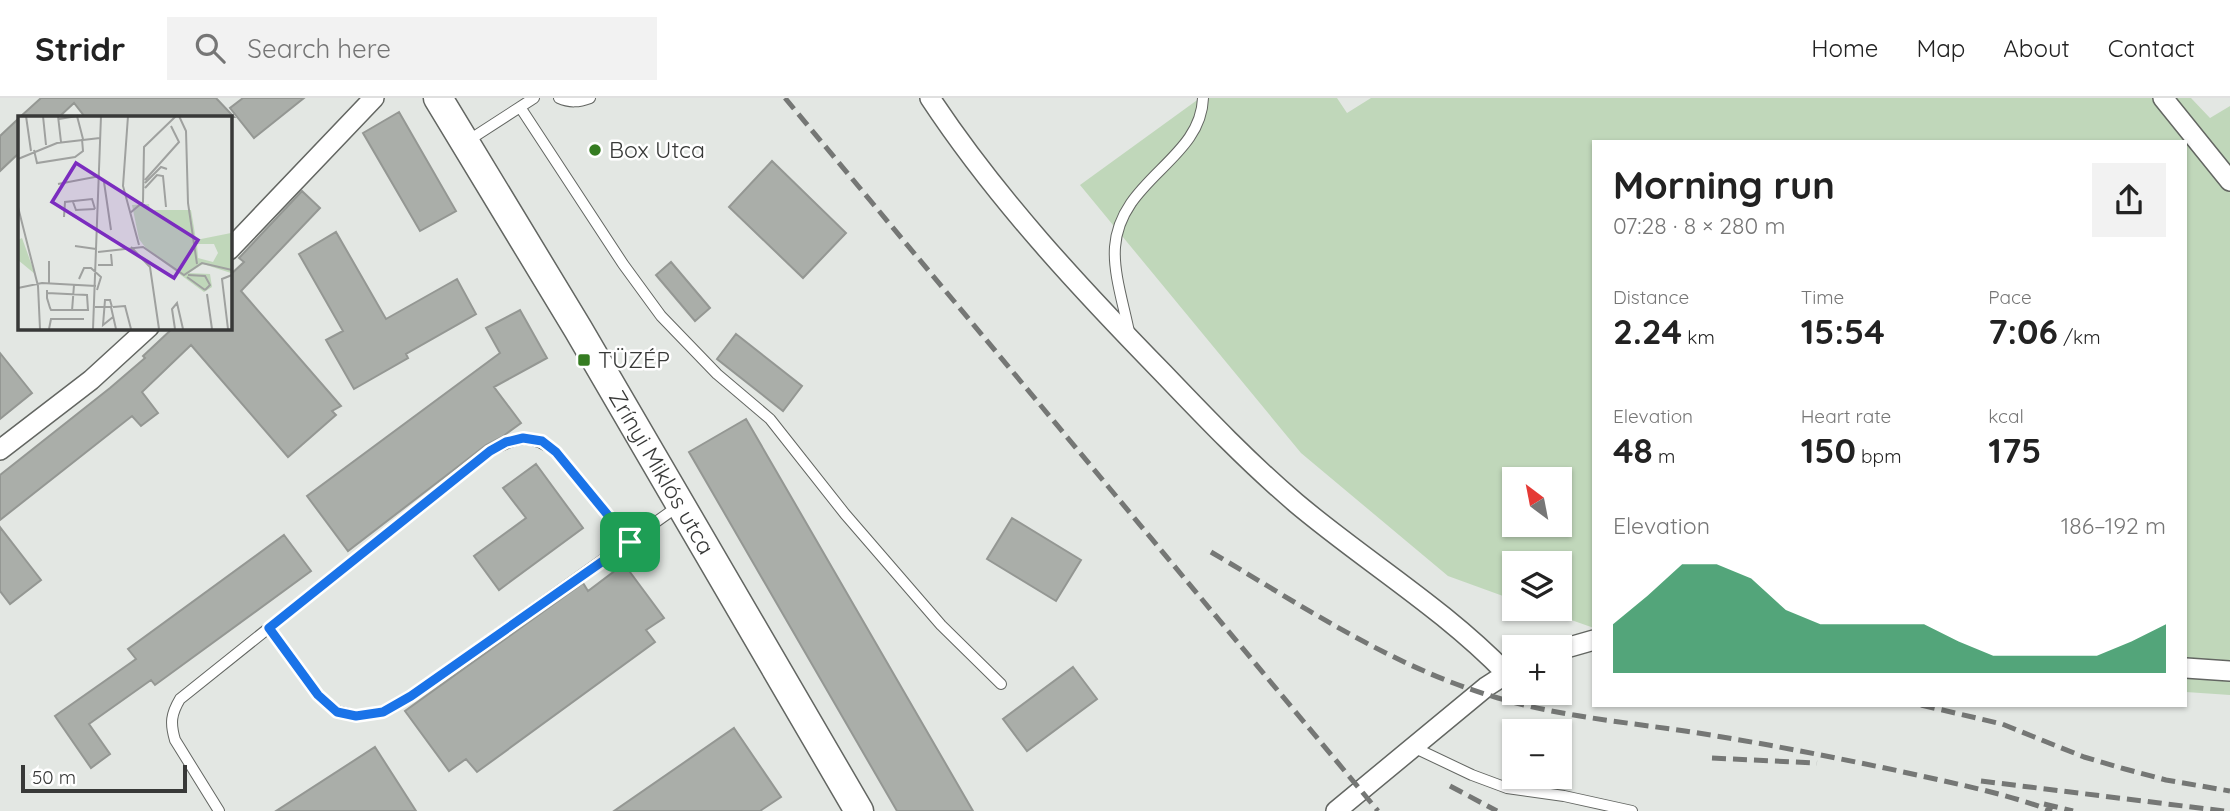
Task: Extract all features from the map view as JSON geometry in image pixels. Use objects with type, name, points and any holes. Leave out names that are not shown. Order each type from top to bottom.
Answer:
[{"type":"main road","name":"Zrínyi Miklós utca","points":[[438,98],[681,505],[859,811]]},
{"type":"street","points":[[231,248],[373,98]]},
{"type":"street","points":[[930,98],[1041,241],[1130,339],[1258,470],[1345,544],[1436,610],[1502,664]]},
{"type":"street","points":[[2163,98],[2230,181]]},
{"type":"street","points":[[0,450],[91,380],[147,329]]},
{"type":"street","points":[[1572,646],[1592,641]]},
{"type":"street","points":[[2187,668],[2230,671]]},
{"type":"street","points":[[1336,811],[1502,676]]},
{"type":"lane","points":[[466,142],[534,98]]},
{"type":"lane","points":[[559,98],[568,102],[580,102],[590,98]]},
{"type":"lane","points":[[1130,339],[1116,266],[1118,234],[1129,204],[1192,135],[1198,125],[1203,98]]},
{"type":"lane","points":[[520,107],[623,264],[661,316],[718,374],[770,419],[845,514],[941,625],[1002,684]]},
{"type":"lane","points":[[219,811],[175,740],[171,727],[172,712],[180,699],[490,451],[506,442],[523,438],[542,441],[556,452],[630,542]]},
{"type":"lane","points":[[269,628],[318,695],[337,712],[356,716],[383,712],[411,696],[681,505]]},
{"type":"lane","points":[[1413,747],[1507,788],[1564,796],[1632,811]]},
{"type":"green space","points":[[1200,98],[1337,98],[1347,113],[1371,98],[2191,98],[2210,118],[2230,106],[2230,695],[2187,692],[2187,140],[1592,140],[1592,627],[1572,620],[1572,551],[1502,551],[1502,596],[1448,576],[1301,453],[1080,185]]},
{"type":"building","points":[[41,98],[216,98],[234,117],[84,116],[74,103],[60,116],[21,116]]},
{"type":"building","points":[[243,98],[304,98],[254,138],[230,108]]},
{"type":"building","points":[[399,112],[456,211],[420,231],[363,133]]},
{"type":"building","points":[[18,119],[18,154],[0,171],[0,136]]},
{"type":"building","points":[[772,161],[846,233],[803,278],[729,207]]},
{"type":"building","points":[[302,191],[320,208],[241,291],[341,406],[332,411],[336,415],[288,457],[191,345],[142,392],[158,413],[141,426],[132,416],[0,520],[0,475],[110,388],[145,358],[143,356],[172,329],[231,329],[231,274],[244,262],[239,258]]},
{"type":"building","points":[[336,232],[386,319],[457,279],[476,314],[406,354],[408,358],[354,389],[326,340],[343,331],[299,254]]},
{"type":"building","points":[[671,262],[710,308],[695,321],[656,275]]},
{"type":"building","points":[[520,310],[547,358],[494,387],[521,423],[486,445],[348,551],[307,496],[500,353],[486,328]]},
{"type":"building","points":[[736,334],[802,386],[783,411],[717,359]]},
{"type":"building","points":[[0,353],[32,393],[0,419]]},
{"type":"building","points":[[746,419],[973,811],[897,811],[689,452]]},
{"type":"building","points":[[536,464],[583,528],[499,590],[474,556],[526,518],[503,488]]},
{"type":"building","points":[[1012,518],[1081,560],[1056,601],[987,559]]},
{"type":"building","points":[[0,527],[41,580],[10,604],[0,591]]},
{"type":"building","points":[[284,535],[311,571],[155,685],[151,680],[89,724],[110,754],[91,768],[55,716],[136,659],[128,649]]},
{"type":"building","points":[[624,564],[664,618],[646,630],[655,642],[477,772],[466,759],[449,771],[405,711],[583,583],[588,591]]},
{"type":"building","points":[[1073,667],[1097,699],[1027,751],[1003,719]]},
{"type":"building","points":[[734,728],[781,797],[760,811],[614,811]]},
{"type":"building","points":[[375,747],[416,811],[276,811]]},
{"type":"railway","points":[[785,98],[1378,811]]},
{"type":"railway","points":[[1211,552],[1386,653],[1422,670],[1498,698],[1568,714],[1712,735],[1846,760],[1976,788],[2052,811]]},
{"type":"railway","points":[[1930,707],[2002,724],[2084,757],[2125,769],[2166,780],[2230,791]]},
{"type":"railway","points":[[1712,758],[1817,763]]},
{"type":"railway","points":[[1981,781],[2224,811]]},
{"type":"railway","points":[[1450,786],[1497,811]]},
{"type":"railway","points":[[2044,804],[2073,811]]},
{"type":"place","name":"Box Utca","points":[[595,150]]},
{"type":"place","name":"TÜZÉP","points":[[584,360]]},
{"type":"route","points":[[523,438],[542,441],[556,452],[630,542],[411,696],[383,712],[356,716],[337,712],[318,695],[269,628],[490,451],[506,442],[523,438]]}]
